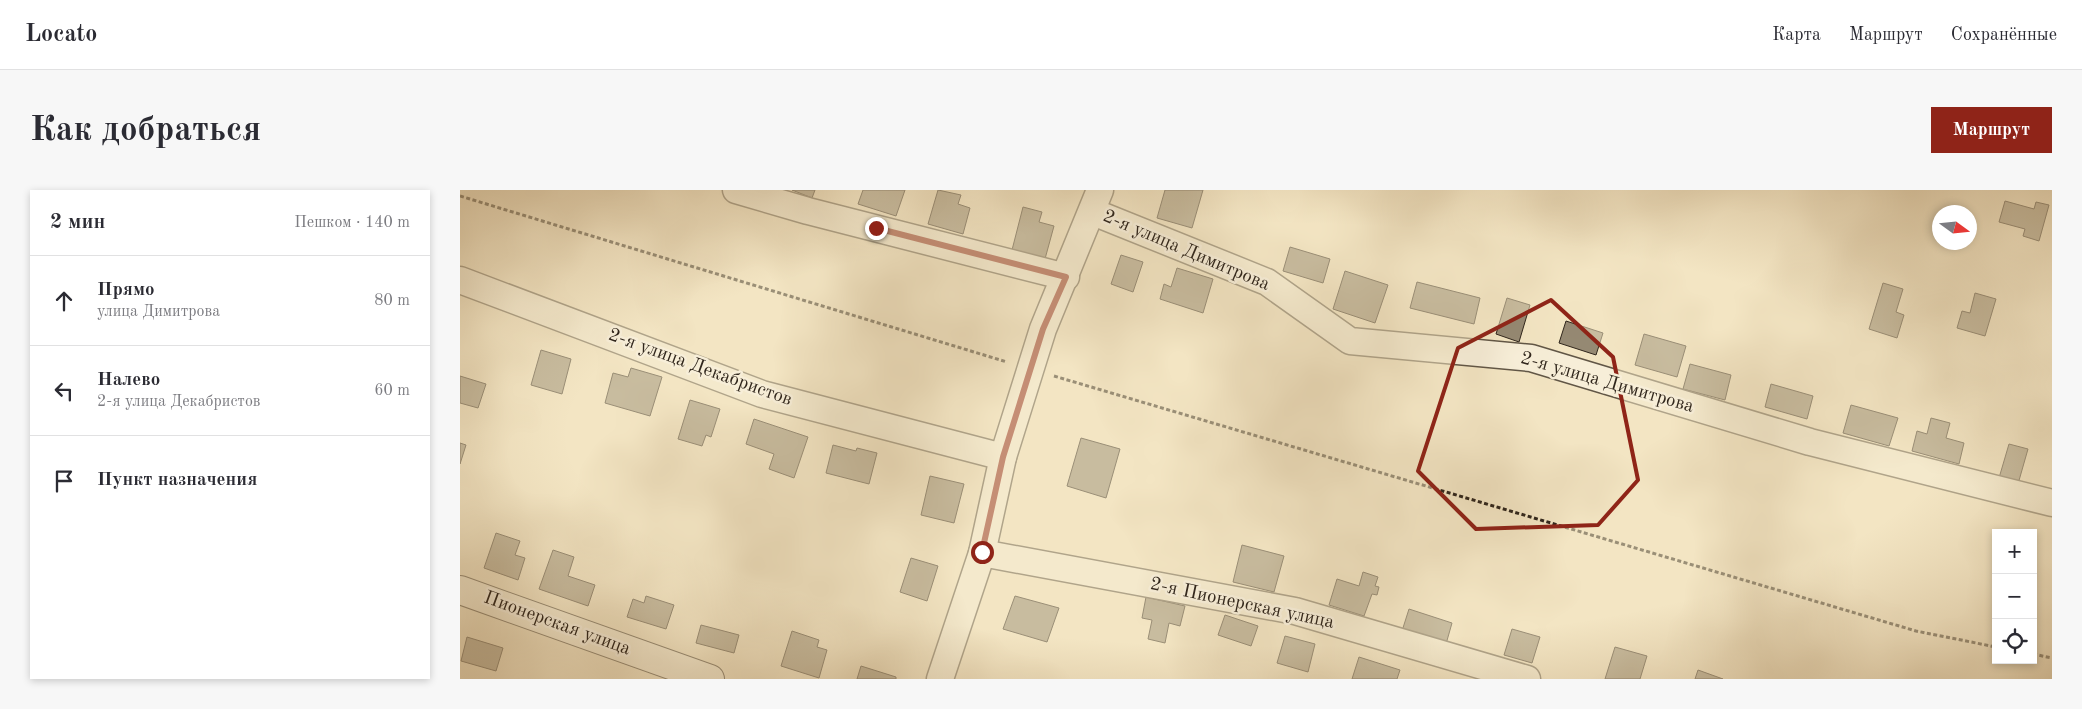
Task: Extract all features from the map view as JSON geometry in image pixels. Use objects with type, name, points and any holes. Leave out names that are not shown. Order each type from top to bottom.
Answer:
[{"type":"street","points":[[736,190],[808,212],[1066,277]]},
{"type":"street","points":[[940,679],[982,552],[1003,457],[1043,329],[1097,201]]},
{"type":"street","name":"2-я улица Димитрова","points":[[1097,201],[1267,282],[1350,341],[1532,358],[1810,442],[2052,503]]},
{"type":"street","name":"2-я улица Декабристов","points":[[460,280],[762,394],[1003,457]]},
{"type":"street","name":"2-я Пионерская улица","points":[[982,552],[1295,611],[1527,679]]},
{"type":"street","name":"Пионерская улица","points":[[460,590],[710,679]]},
{"type":"path","points":[[460,196],[1008,362]]},
{"type":"path","points":[[1046,374],[1916,631],[1992,646]]},
{"type":"path","points":[[2037,655],[2052,658]]},
{"type":"highlighted area","points":[[1551,300],[1613,357],[1638,480],[1598,525],[1476,529],[1418,471],[1458,348]]},
{"type":"building","points":[[792,190],[815,190],[812,198]]},
{"type":"building","points":[[863,190],[905,190],[896,216],[858,204]]},
{"type":"building","points":[[938,190],[961,195],[958,204],[970,208],[963,234],[928,224]]},
{"type":"building","points":[[1165,190],[1203,190],[1192,228],[1157,218]]},
{"type":"building","points":[[2005,201],[2034,209],[2036,202],[2049,205],[2039,241],[2023,236],[2025,229],[1999,222]]},
{"type":"building","points":[[1023,207],[1042,212],[1039,222],[1054,226],[1045,259],[1012,250]]},
{"type":"building","points":[[1290,247],[1330,259],[1323,283],[1283,271]]},
{"type":"building","points":[[1121,255],[1143,262],[1133,292],[1111,284]]},
{"type":"building","points":[[1177,268],[1213,279],[1203,313],[1160,299],[1164,284],[1171,287]]},
{"type":"building","points":[[1345,271],[1388,285],[1375,323],[1333,309]]},
{"type":"building","points":[[1417,282],[1480,298],[1474,324],[1410,308]]},
{"type":"building","points":[[1883,283],[1903,289],[1896,312],[1904,315],[1897,338],[1869,329]]},
{"type":"building","points":[[1975,293],[1996,299],[1985,336],[1957,328],[1962,311],[1970,313]]},
{"type":"building","points":[[1507,298],[1530,305],[1519,342],[1496,334]]},
{"type":"building","points":[[1566,321],[1603,333],[1596,355],[1559,343]]},
{"type":"building","points":[[1644,334],[1686,346],[1677,377],[1635,365]]},
{"type":"building","points":[[541,350],[571,359],[562,394],[531,385]]},
{"type":"building","points":[[1690,364],[1731,375],[1725,400],[1683,389]]},
{"type":"building","points":[[631,368],[662,377],[650,416],[605,403],[613,373],[628,377]]},
{"type":"building","points":[[460,376],[486,384],[478,408],[460,403]]},
{"type":"building","points":[[1771,384],[1813,396],[1807,419],[1765,407]]},
{"type":"building","points":[[690,400],[720,409],[711,437],[706,435],[702,446],[678,439]]},
{"type":"building","points":[[1851,405],[1898,418],[1889,446],[1843,433]]},
{"type":"building","points":[[1931,418],[1950,423],[1946,438],[1964,443],[1959,464],[1912,451],[1917,431],[1927,434]]},
{"type":"building","points":[[754,419],[808,437],[794,478],[769,469],[774,454],[746,444]]},
{"type":"building","points":[[1081,438],[1120,449],[1106,498],[1067,486]]},
{"type":"building","points":[[460,443],[466,445],[460,464]]},
{"type":"building","points":[[2009,444],[2028,449],[2018,484],[1999,478]]},
{"type":"building","points":[[833,445],[856,451],[857,448],[877,453],[869,484],[826,473]]},
{"type":"building","points":[[930,476],[964,484],[954,523],[921,515]]},
{"type":"building","points":[[496,533],[520,541],[515,555],[525,558],[518,580],[484,568]]},
{"type":"building","points":[[1242,545],[1284,556],[1274,592],[1233,582]]},
{"type":"building","points":[[553,550],[574,557],[568,576],[595,585],[588,606],[539,589]]},
{"type":"building","points":[[911,558],[938,566],[927,601],[900,592]]},
{"type":"building","points":[[1363,572],[1378,577],[1375,586],[1379,587],[1377,595],[1372,594],[1364,616],[1329,605],[1337,579],[1359,586]]},
{"type":"building","points":[[646,596],[674,605],[666,629],[627,617],[633,599],[644,603]]},
{"type":"building","points":[[1015,596],[1059,608],[1047,642],[1003,629]]},
{"type":"building","points":[[1146,597],[1185,606],[1180,626],[1169,623],[1165,643],[1148,639],[1152,620],[1142,618]]},
{"type":"building","points":[[1409,609],[1452,623],[1446,644],[1402,631]]},
{"type":"building","points":[[1225,615],[1258,626],[1251,646],[1218,635]]},
{"type":"building","points":[[701,625],[739,635],[734,653],[696,643]]},
{"type":"building","points":[[1512,629],[1540,637],[1532,663],[1504,655]]},
{"type":"building","points":[[792,631],[819,640],[817,647],[827,650],[819,678],[781,666]]},
{"type":"building","points":[[1285,636],[1315,644],[1308,672],[1277,663]]},
{"type":"building","points":[[467,637],[503,648],[496,671],[461,661]]},
{"type":"building","points":[[1615,647],[1647,656],[1640,679],[1605,679]]},
{"type":"building","points":[[1359,657],[1400,670],[1397,679],[1352,679]]},
{"type":"building","points":[[861,666],[896,677],[896,679],[857,679]]},
{"type":"building","points":[[1698,670],[1723,679],[1695,679]]},
{"type":"route","points":[[876,228],[1066,277],[1043,329],[1003,457],[982,552]]}]
